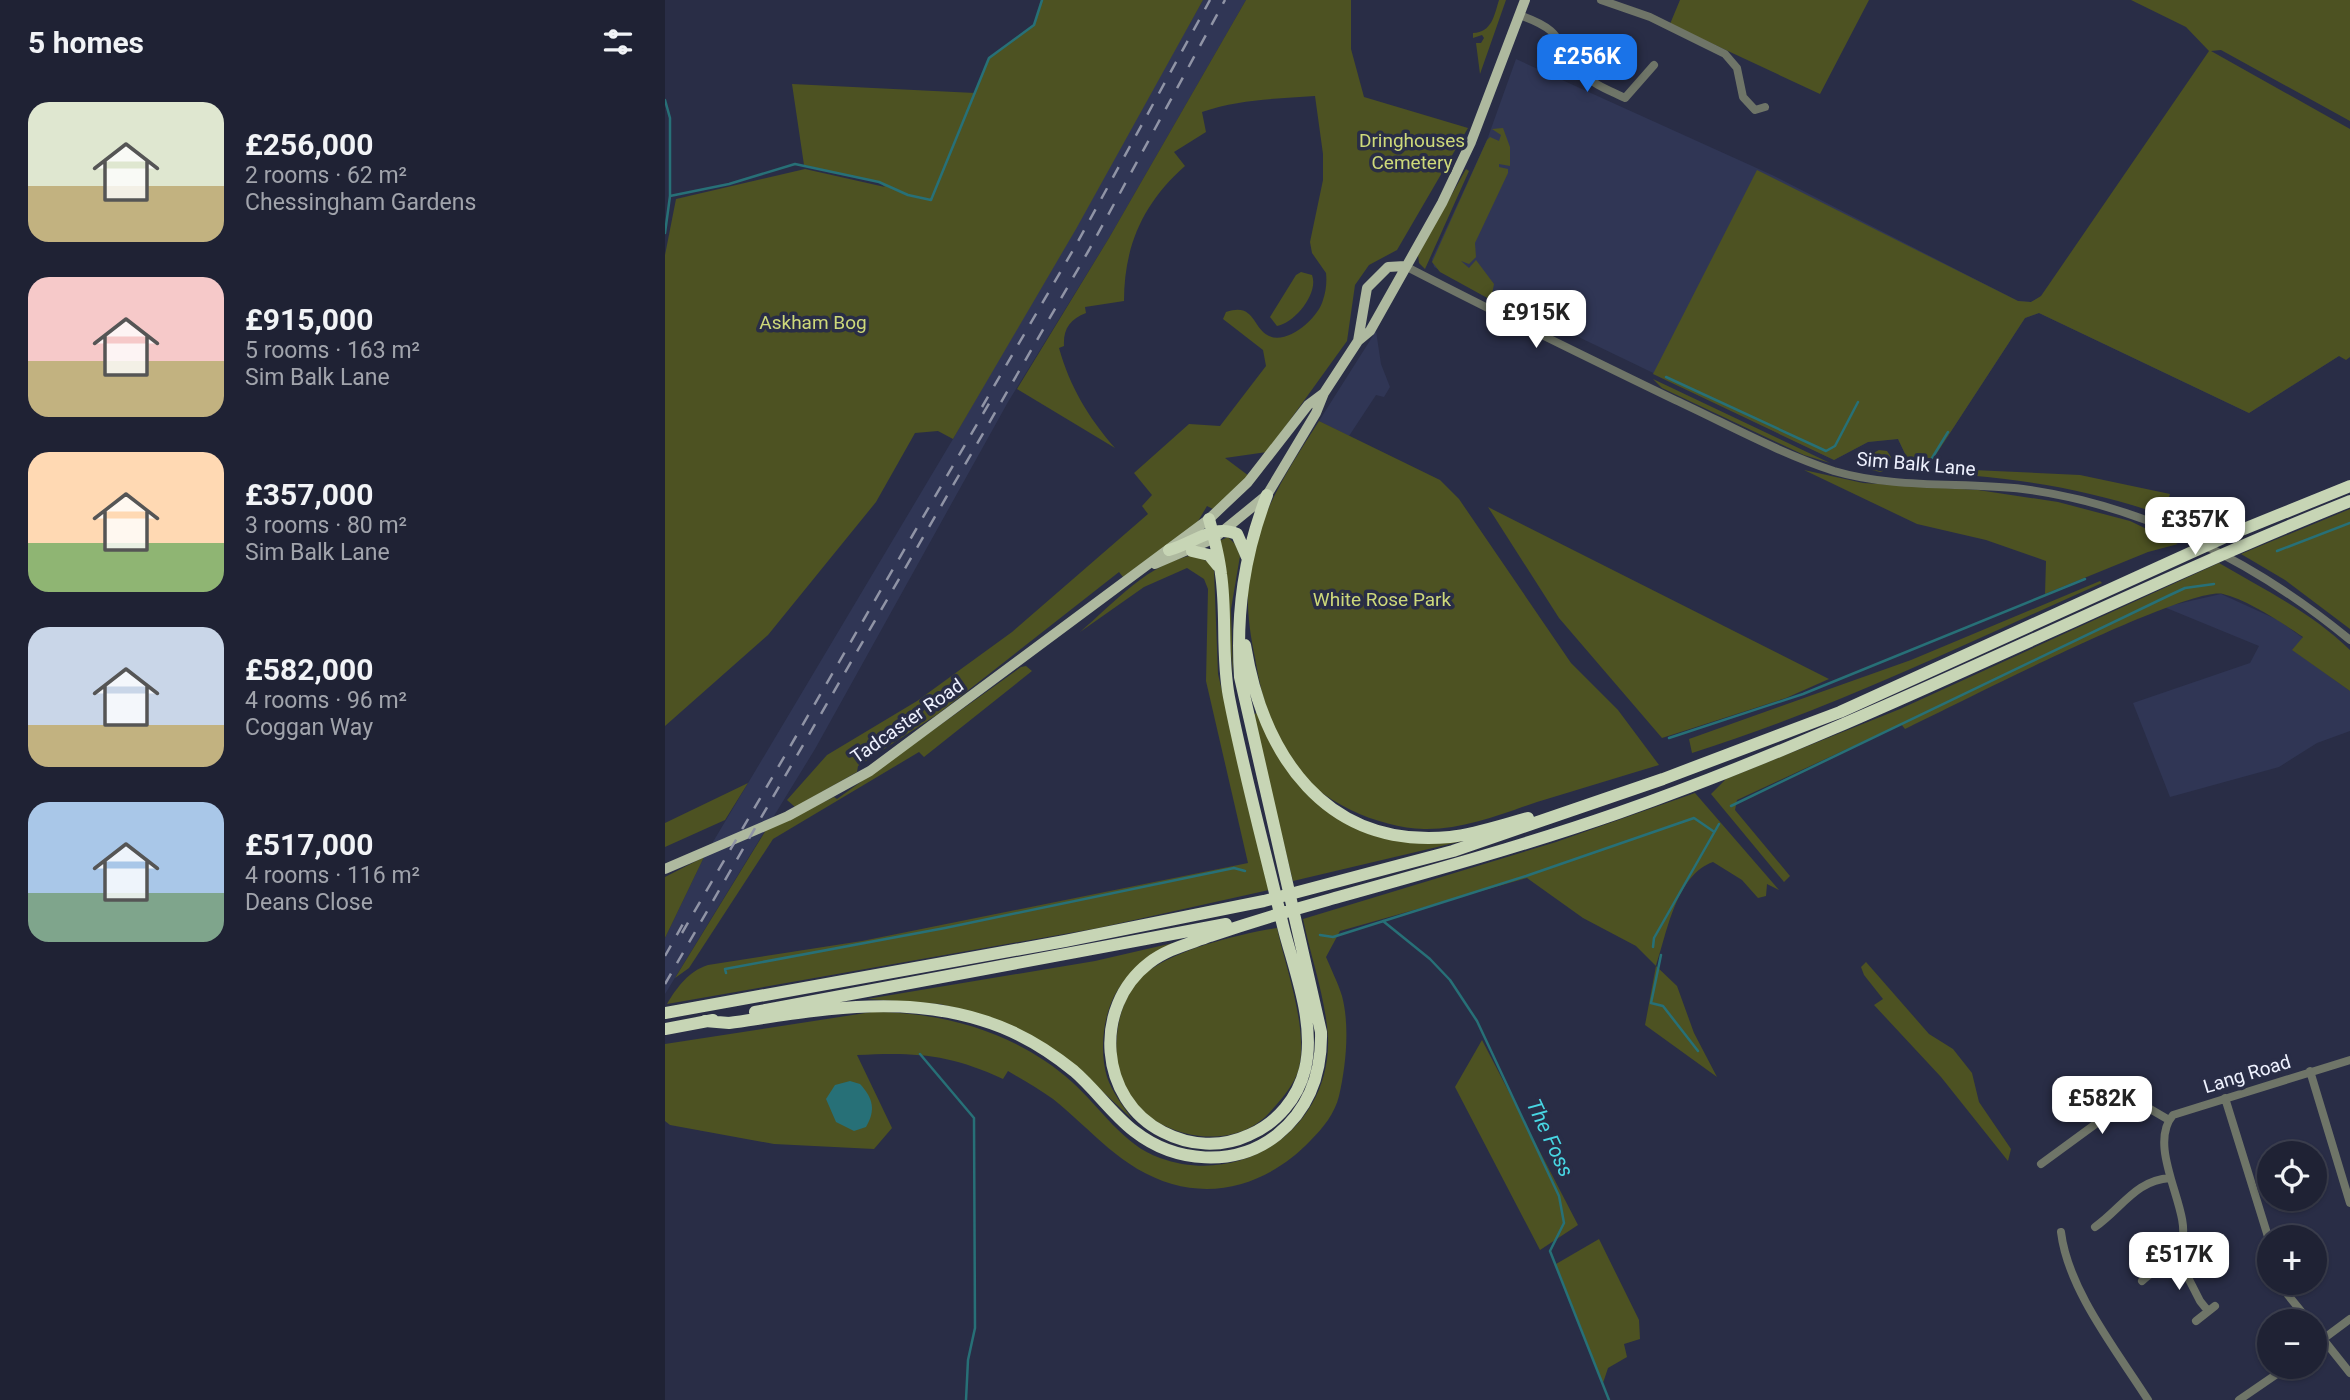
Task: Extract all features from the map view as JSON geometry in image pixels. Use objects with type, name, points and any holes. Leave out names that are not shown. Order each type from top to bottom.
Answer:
[{"type":"highway","points":[[665,1013],[1065,941],[1264,901],[1453,851],[1663,779],[1840,712],[2234,533],[2350,485]]},
{"type":"highway","points":[[705,1021],[729,1023],[876,1005],[950,1011],[1004,1029],[1041,1047],[1073,1070],[1134,1130],[1163,1149],[1188,1156],[1215,1158],[1240,1153],[1275,1137],[1303,1107],[1314,1086],[1322,1055],[1321,1032],[1244,700],[1237,639],[1247,557],[1267,495]]},
{"type":"highway","points":[[1212,530],[1220,569],[1222,654],[1229,699],[1302,1002],[1307,1050],[1299,1086],[1277,1117],[1262,1129],[1227,1143],[1208,1144],[1171,1137],[1139,1116],[1118,1085],[1112,1067],[1110,1036],[1120,999],[1147,964],[1169,950],[1268,917],[1331,899],[1614,814],[1712,778],[1864,716],[2145,588],[2350,501]]},
{"type":"highway","points":[[1169,550],[1188,545],[1212,530],[1226,530],[1237,534],[1247,557]]},
{"type":"highway","points":[[1192,551],[1209,555],[1220,569]]},
{"type":"highway","points":[[1239,607],[1252,683],[1269,732],[1293,772],[1336,811],[1366,826],[1415,838],[1451,837],[1559,809],[1585,807]]},
{"type":"highway","points":[[665,1029],[1268,917]]},
{"type":"main road","points":[[1405,266],[1471,142],[1525,0]]},
{"type":"main road","name":"Tadcaster Road","points":[[1226,530],[1267,495],[1316,413],[1324,393],[1358,341],[1370,331],[1405,266]]},
{"type":"main road","name":"Tadcaster Road","points":[[1358,341],[1367,288],[1388,267],[1405,266]]},
{"type":"main road","name":"Tadcaster Road","points":[[1149,566],[1192,551],[1212,530],[1308,405],[1324,393]]},
{"type":"main road","name":"Tadcaster Road","points":[[665,869],[788,816],[870,771],[1169,550]]},
{"type":"street","points":[[1601,0],[1650,18],[1725,54],[1737,68],[1743,97],[1754,115],[1765,107]]},
{"type":"street","points":[[1520,15],[1547,26],[1559,37],[1579,71],[1625,98],[1654,65]]},
{"type":"street","name":"Sim Balk Lane","points":[[1405,266],[1542,337],[1807,462],[1870,480],[2026,490],[2102,507],[2161,526],[2215,550],[2293,596],[2350,640]]},
{"type":"street","name":"Lang Road","points":[[2169,1121],[2181,1111],[2350,1060]]},
{"type":"street","points":[[2310,1071],[2350,1203]]},
{"type":"street","points":[[2225,1098],[2264,1225]]},
{"type":"street","points":[[2041,1164],[2065,1138],[2123,1108],[2145,1106],[2169,1121],[2165,1139],[2170,1178],[2183,1227],[2181,1244],[2142,1281]]},
{"type":"street","points":[[2095,1227],[2114,1214],[2147,1182],[2170,1178]]},
{"type":"street","points":[[2061,1232],[2066,1258],[2082,1294],[2148,1400]]},
{"type":"street","points":[[2175,1252],[2200,1301],[2212,1308],[2196,1321]]},
{"type":"street","points":[[2288,1295],[2299,1309]]},
{"type":"street","points":[[2327,1335],[2350,1319]]},
{"type":"street","points":[[2327,1343],[2350,1373]]},
{"type":"street","points":[[2243,1399],[2270,1379]]},
{"type":"shaded area","points":[[1203,0],[1246,0],[1109,238],[1008,402],[815,749],[665,994],[665,938],[704,857],[953,439]]},
{"type":"shaded area","points":[[1516,59],[1772,175],[2018,301],[2031,302],[2042,296],[2144,147],[2350,349],[2249,413],[2039,313],[2025,318],[1931,462],[1908,460],[1898,439],[1868,442],[1834,460],[1508,303],[1491,300],[1434,267],[1432,259],[1487,140]]},
{"type":"shaded area","points":[[1376,331],[1381,364],[1390,387],[1384,397],[1376,395],[1349,436],[1319,421]]},
{"type":"shaded area","points":[[2221,594],[2278,620],[2303,638],[2293,650],[2350,691],[2350,731],[2317,743],[2279,767],[2170,797],[2133,703],[2250,663],[2259,646],[2164,607]]},
{"type":"shaded area","points":[[850,1081],[860,1084],[872,1104],[866,1127],[854,1131],[836,1122],[826,1099],[835,1085]]},
{"type":"green space","name":"Askham Bog","points":[[1042,0],[1203,0],[1076,229],[953,439],[938,431],[915,433],[876,502],[768,635],[665,726],[665,255],[676,199],[805,169],[885,187],[879,182],[804,165],[792,84],[975,93],[989,58],[1034,25]]},
{"type":"green space","name":"Dringhouses Cemetery","points":[[1246,0],[1351,0],[1351,49],[1364,97],[1468,128],[1397,250],[1369,265],[1355,285],[1347,341],[1267,452],[1225,458],[1249,476],[1213,509],[1207,506],[1197,523],[1123,577],[1119,572],[938,714],[858,766],[857,772],[795,807],[787,800],[827,755],[917,701],[1012,632],[1148,514],[1142,506],[1152,495],[1134,473],[1189,424],[1220,426],[1266,366],[1263,350],[1223,319],[1226,312],[1243,310],[1263,332],[1277,338],[1302,328],[1320,307],[1326,290],[1326,273],[1312,253],[1310,242],[1323,180],[1323,154],[1315,96],[1230,104],[1202,112],[1206,132],[1174,152],[1185,166],[1158,195],[1139,227],[1128,262],[1124,301],[1085,307],[1086,313],[1069,325],[1064,346],[1059,348],[1081,401],[1115,448],[1017,389],[1109,238]]},
{"type":"green space","points":[[1499,0],[1506,0],[1480,74],[1476,43],[1481,43],[1484,38],[1482,35],[1473,38],[1473,33],[1488,26]]},
{"type":"green space","points":[[1680,0],[1869,0],[1820,94],[1670,24]]},
{"type":"green space","points":[[2131,0],[2350,0],[2350,121],[2221,50],[2211,51],[2350,129],[2350,357],[2346,360],[2339,356],[2249,413],[2039,313],[2025,318],[1931,462],[1908,460],[1898,439],[1868,442],[1834,460],[1653,374],[1757,170],[2018,301],[2031,302],[2041,296],[2209,51],[2186,27]]},
{"type":"green space","points":[[1503,128],[1510,147],[1510,166],[1499,164],[1499,167],[1508,169],[1508,173],[1475,243],[1476,257],[1469,264],[1461,261],[1469,268],[1476,260],[1494,284],[1491,300],[1440,272],[1432,262],[1487,140],[1490,137],[1499,141],[1501,135],[1492,129]]},
{"type":"green space","points":[[1466,169],[1469,171],[1425,269],[1419,263],[1418,255]]},
{"type":"green space","points":[[1301,272],[1312,275],[1309,298],[1298,313],[1277,326],[1270,317],[1296,275]]},
{"type":"green space","points":[[1653,379],[1830,463],[1804,455],[1662,388]]},
{"type":"green space","name":"White Rose Park","points":[[1319,421],[1440,480],[1459,499],[1571,663],[1618,710],[1659,765],[1482,820],[1438,829],[1406,827],[1369,818],[1333,800],[1302,776],[1278,738],[1264,699],[1251,636],[1248,591],[1250,568],[1260,528],[1286,474]]},
{"type":"green space","points":[[1879,450],[1887,451],[1891,457],[1889,469],[1880,472],[1856,466],[1858,461]]},
{"type":"green space","points":[[1951,469],[2080,475],[2170,494],[2163,515],[2130,504],[2035,483],[1904,471]]},
{"type":"green space","points":[[1804,470],[1863,483],[1978,490],[2058,502],[2130,521],[2178,544],[2148,552],[2045,594],[2046,561],[1986,540],[1917,524]]},
{"type":"green space","points":[[1488,507],[1829,679],[1786,698],[1662,738],[1559,618]]},
{"type":"green space","points":[[2350,509],[2350,629],[2285,580],[2241,554]]},
{"type":"green space","points":[[1228,537],[1235,544],[1240,556],[1231,609],[1233,674],[1219,541]]},
{"type":"green space","points":[[1195,555],[1210,563],[1214,571],[1218,674],[1269,890],[1098,928],[667,1004],[684,980],[708,965],[862,941],[1248,863],[1206,681],[1208,589],[1204,579],[1187,568],[1144,587],[1080,632],[1133,585],[1163,566]]},
{"type":"green space","points":[[2219,563],[2304,613],[2350,650],[2350,691],[2292,650],[2303,637],[2275,619],[2243,601],[2223,594],[2201,597],[2119,627],[1905,729],[1901,724],[1737,800],[1735,810],[1790,876],[1784,882],[1711,794],[1726,779],[1900,709]]},
{"type":"green space","points":[[2100,581],[2102,583],[1848,696],[1745,736],[1692,753],[1689,739],[1911,660]]},
{"type":"green space","points":[[1026,666],[1032,671],[924,757],[919,752],[773,839],[689,968],[675,978],[766,830],[834,797],[837,799]]},
{"type":"green space","points":[[1257,713],[1277,753],[1291,773],[1323,807],[1342,821],[1362,831],[1395,840],[1427,842],[1471,839],[1293,881],[1252,715]]},
{"type":"green space","points":[[748,783],[725,820],[665,847],[665,823]]},
{"type":"green space","points":[[1695,793],[1779,890],[1767,884],[1766,896],[1758,898],[1742,880],[1713,862],[1700,869],[1690,879],[1675,906],[1656,966],[1636,946],[1583,918],[1527,878],[1340,931],[1326,957],[1342,996],[1346,1020],[1344,1072],[1335,1108],[1315,1135],[1282,1165],[1265,1175],[1230,1187],[1192,1188],[1154,1177],[1122,1159],[1053,1099],[1008,1071],[1003,1079],[966,1064],[932,1056],[857,1055],[892,1128],[874,1149],[774,1144],[670,1125],[665,1121],[665,1044],[872,1012],[899,1013],[953,1021],[1004,1038],[1028,1050],[1072,1082],[1135,1144],[1160,1158],[1191,1165],[1222,1165],[1250,1157],[1276,1143],[1298,1123],[1315,1099],[1325,1070],[1327,1023],[1303,919],[1556,842]]},
{"type":"green space","points":[[704,857],[665,938],[665,877]]},
{"type":"green space","points":[[1277,928],[1295,998],[1301,1035],[1299,1068],[1291,1086],[1270,1112],[1254,1125],[1235,1133],[1214,1137],[1193,1135],[1172,1129],[1153,1119],[1137,1106],[1125,1089],[1118,1067],[1118,1027],[1124,1004],[1132,990],[1147,972],[1175,956],[1227,938]]},
{"type":"green space","points":[[1173,943],[1126,979],[1112,1000],[1108,1012],[1103,1039],[1104,1065],[1115,1093],[1132,1119],[1071,1062],[980,1014],[940,1004],[867,999],[1095,961]]},
{"type":"green space","points":[[1866,962],[1929,1034],[1953,1049],[1972,1073],[1979,1102],[2011,1149],[2008,1161],[1941,1077],[1874,1005],[1883,999],[1864,975],[1861,967]]},
{"type":"green space","points":[[1656,966],[1677,986],[1694,1033],[1717,1077],[1645,1025]]},
{"type":"green space","points":[[1482,1040],[1578,1225],[1540,1250],[1455,1087]]},
{"type":"green space","points":[[1599,1239],[1639,1320],[1640,1339],[1624,1344],[1627,1357],[1608,1368],[1603,1383],[1556,1264]]},
{"type":"waterway","points":[[665,233],[670,196],[729,184],[795,164],[879,182],[908,195],[931,200],[989,58],[1034,25],[1042,0]]},
{"type":"waterway","points":[[665,100],[670,118],[670,196]]},
{"type":"waterway","points":[[1666,377],[1826,451],[1835,446],[1858,402]]},
{"type":"waterway","points":[[1929,463],[1948,432]]},
{"type":"waterway","points":[[2277,551],[2350,523]]},
{"type":"waterway","points":[[1669,738],[1803,694],[2085,579]]},
{"type":"waterway","points":[[1731,806],[2185,588],[2214,584]]},
{"type":"waterway","points":[[1320,935],[1333,937],[1526,876],[1694,818],[1713,831]]},
{"type":"waterway","points":[[1653,947],[1654,938],[1719,824]]},
{"type":"waterway","points":[[726,973],[725,969],[945,928],[1234,868],[1245,871]]},
{"type":"waterway","name":"The Foss","points":[[1383,921],[1430,959],[1450,980],[1477,1021],[1559,1196],[1564,1223],[1550,1251],[1609,1400]]},
{"type":"waterway","points":[[1661,955],[1651,1003],[1663,1006],[1698,1051]]},
{"type":"waterway","points":[[920,1054],[974,1118],[975,1328],[968,1360],[966,1400]]},
{"type":"railway","points":[[982,407],[1076,245],[1210,0]]},
{"type":"railway","points":[[665,984],[1089,250],[1225,0]]},
{"type":"railway","points":[[682,933],[991,400]]},
{"type":"railway","points":[[665,956],[684,922]]}]
